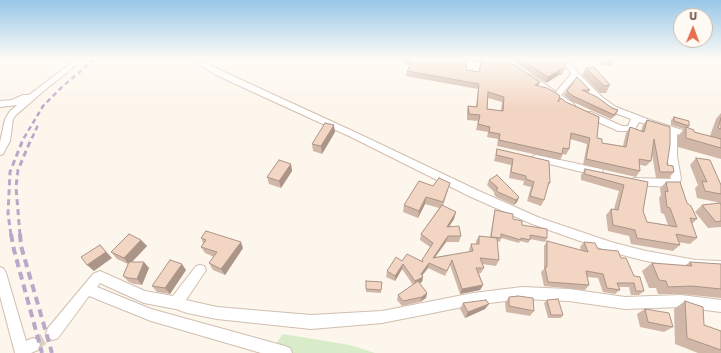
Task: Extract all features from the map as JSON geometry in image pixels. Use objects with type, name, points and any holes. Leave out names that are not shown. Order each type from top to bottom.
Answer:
[{"type":"street","points":[[0,104],[21,101],[58,75]]},
{"type":"street","points":[[225,75],[354,135],[475,194],[536,221],[604,245],[646,256],[696,265],[721,266]]},
{"type":"street","points":[[527,75],[557,95],[567,104],[621,129],[631,129],[635,124],[635,117]]},
{"type":"street","points":[[557,95],[574,75]]},
{"type":"street","points":[[576,75],[603,103],[613,109],[721,146]]},
{"type":"street","points":[[0,152],[5,141],[9,119],[13,113],[43,86]]},
{"type":"street","points":[[625,179],[640,183],[674,183],[676,179],[672,156],[672,129]]},
{"type":"street","points":[[527,156],[610,175]]},
{"type":"street","points":[[176,303],[200,270]]},
{"type":"street","points":[[0,274],[26,349]]},
{"type":"street","points":[[53,333],[97,278],[103,278],[144,297],[176,303],[187,307],[217,313],[310,322],[382,317],[473,300],[522,293],[569,295],[626,303],[681,301],[721,306]]},
{"type":"street","points":[[88,290],[151,316],[285,353]]},
{"type":"green space","points":[[283,334],[350,345],[375,353],[269,353]]},
{"type":"building","points":[[432,75],[530,75],[540,82],[535,85],[547,88],[560,96],[558,102],[561,98],[566,102],[599,117],[597,138],[602,139],[602,143],[626,147],[630,127],[644,132],[647,120],[670,127],[670,145],[667,165],[673,166],[674,172],[660,172],[654,139],[651,161],[639,159],[640,171],[586,159],[590,138],[571,133],[569,149],[563,148],[562,154],[499,140],[500,134],[489,132],[490,127],[478,124],[480,115],[469,114],[468,106],[477,107],[479,84]],"holes":[[[488,92],[504,97],[503,111],[487,109]]]},
{"type":"building","points":[[593,75],[602,75],[610,85],[604,86]]},
{"type":"building","points":[[577,77],[590,90],[582,90],[618,110],[614,115],[573,96],[567,91]]},
{"type":"building","points":[[674,117],[689,121],[689,126],[674,121]]},
{"type":"building","points":[[721,118],[721,129],[718,128]]},
{"type":"building","points":[[325,123],[334,125],[321,146],[312,144]]},
{"type":"building","points":[[686,127],[694,130],[694,132],[721,139],[721,148],[686,138]]},
{"type":"building","points":[[497,149],[549,161],[550,183],[549,182],[544,200],[530,196],[534,182],[526,179],[526,176],[511,172],[513,159],[496,155]]},
{"type":"building","points":[[696,158],[710,160],[721,185],[721,194],[705,191],[702,181],[707,182]]},
{"type":"building","points":[[279,160],[291,164],[279,181],[267,177]]},
{"type":"building","points":[[585,169],[648,182],[643,211],[647,222],[677,227],[670,208],[667,207],[665,191],[668,192],[666,182],[680,182],[687,203],[691,206],[697,219],[690,218],[697,238],[676,234],[680,245],[637,238],[635,230],[613,225],[611,209],[618,210],[624,185],[585,174]]},
{"type":"building","points":[[497,175],[519,197],[516,200],[498,192],[496,189],[498,188],[489,180]]},
{"type":"building","points":[[439,178],[450,183],[443,202],[426,197],[419,211],[404,205],[419,181],[433,186]]},
{"type":"building","points":[[720,203],[721,221],[716,222],[702,205]]},
{"type":"building","points":[[442,205],[456,212],[447,227],[459,226],[461,236],[448,236],[433,258],[473,251],[471,244],[479,244],[479,236],[497,238],[499,260],[480,258],[484,268],[476,268],[483,285],[462,289],[452,260],[447,271],[429,263],[421,274],[423,277],[415,281],[403,264],[395,276],[387,271],[396,257],[402,261],[407,254],[423,262],[422,260],[433,243],[421,234]]},
{"type":"building","points":[[495,210],[513,214],[513,219],[522,221],[522,225],[547,229],[547,238],[530,235],[530,240],[521,238],[521,240],[501,234],[501,238],[491,237]]},
{"type":"building","points":[[206,231],[241,242],[221,269],[209,263],[217,252],[201,247],[206,240],[201,238]]},
{"type":"building","points":[[129,234],[141,240],[124,258],[111,252]]},
{"type":"building","points":[[547,241],[588,252],[584,242],[595,243],[598,249],[618,251],[621,258],[626,258],[634,276],[640,277],[644,291],[636,291],[634,283],[617,283],[620,290],[607,288],[603,274],[586,271],[589,285],[548,282],[545,267],[547,267]]},
{"type":"building","points":[[100,245],[106,252],[87,265],[81,257]]},
{"type":"building","points":[[170,260],[182,264],[165,288],[152,286]]},
{"type":"building","points":[[129,262],[144,262],[137,279],[123,276]]},
{"type":"building","points":[[690,262],[721,264],[721,289],[692,286],[668,287],[666,281],[659,280],[652,263],[692,266]]},
{"type":"building","points":[[366,281],[382,282],[381,290],[366,289]]},
{"type":"building","points":[[418,281],[427,293],[422,297],[403,301],[398,295]]},
{"type":"building","points":[[518,296],[533,298],[534,311],[509,306],[509,297]]},
{"type":"building","points":[[558,299],[563,315],[551,315],[547,300]]},
{"type":"building","points":[[486,300],[489,304],[468,312],[463,303]]},
{"type":"building","points":[[685,301],[703,307],[704,325],[721,331],[721,350],[687,338]]},
{"type":"building","points":[[645,309],[669,313],[673,327],[648,322]]},
{"type":"tunnel","points":[[33,345],[53,333]]},
{"type":"railway","points":[[24,138],[43,106],[75,75]]},
{"type":"railway","points":[[32,138],[38,125]]},
{"type":"railway","points":[[11,235],[8,214],[10,172],[24,137]]},
{"type":"railway","points":[[20,235],[16,187],[18,170],[32,137]]},
{"type":"railway","points":[[11,234],[42,353]]},
{"type":"railway","points":[[20,234],[21,246],[52,353]]}]
